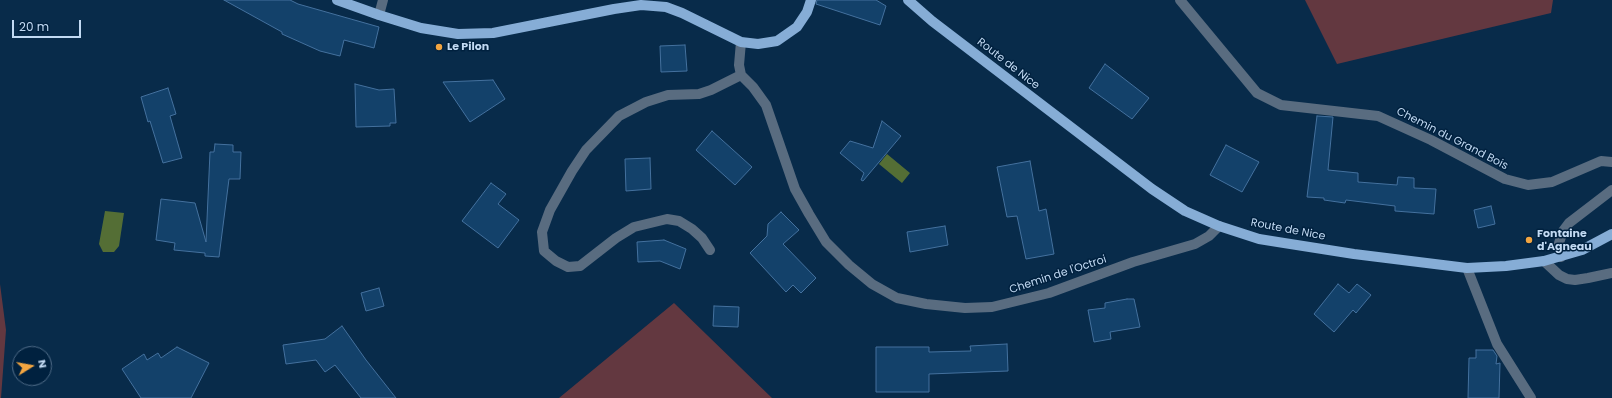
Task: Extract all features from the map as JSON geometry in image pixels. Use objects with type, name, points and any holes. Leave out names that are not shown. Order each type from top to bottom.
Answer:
[{"type":"main road","points":[[338,0],[421,28],[458,34],[493,33],[641,5],[666,7],[682,13],[741,42],[758,44],[777,41],[797,27],[807,12],[811,0]]},
{"type":"main road","name":"Route de Nice","points":[[908,0],[932,21],[1152,190],[1185,211],[1219,226],[1259,239],[1354,254],[1467,268],[1506,266],[1544,261],[1582,250],[1612,234]]},
{"type":"street","points":[[379,15],[383,0]]},
{"type":"street","name":"Chemin du Grand Bois","points":[[1180,0],[1257,93],[1281,105],[1378,116],[1425,137],[1505,179],[1528,185],[1552,182],[1601,161],[1612,162]]},
{"type":"street","points":[[710,250],[702,238],[692,229],[679,221],[667,219],[634,227],[616,238],[580,266],[568,267],[556,261],[544,251],[542,232],[550,210],[572,170],[586,150],[618,116],[646,102],[668,95],[699,94],[711,90],[741,75],[739,65],[741,42]]},
{"type":"street","name":"Chemin de l'Octroi","points":[[741,75],[753,87],[766,105],[795,189],[826,242],[849,265],[872,284],[897,298],[926,304],[966,308],[992,308],[1049,293],[1133,262],[1195,244],[1209,236],[1219,226]]},
{"type":"street","points":[[1561,257],[1559,243],[1563,231],[1569,223],[1612,190]]},
{"type":"street","points":[[1544,261],[1559,275],[1567,279],[1575,280],[1612,273]]},
{"type":"street","points":[[1467,268],[1497,344],[1531,398]]},
{"type":"shaded area","points":[[1305,0],[1553,0],[1551,13],[1337,64]]},
{"type":"shaded area","points":[[887,154],[910,173],[902,183],[879,164]]},
{"type":"shaded area","points":[[105,211],[124,213],[119,246],[114,252],[103,252],[99,244]]},
{"type":"shaded area","points":[[0,284],[6,330],[1,398],[0,398]]},
{"type":"shaded area","points":[[674,303],[772,398],[559,398]]},
{"type":"building","points":[[224,0],[290,0],[298,4],[379,27],[374,48],[344,40],[340,56],[320,51],[282,34],[282,32]]},
{"type":"building","points":[[817,0],[876,0],[886,6],[880,25],[816,4]]},
{"type":"building","points":[[685,45],[687,71],[661,72],[660,46]]},
{"type":"building","points":[[1105,64],[1149,98],[1132,119],[1089,88]]},
{"type":"building","points":[[493,80],[505,99],[470,122],[443,82]]},
{"type":"building","points":[[355,84],[379,90],[394,89],[396,123],[390,123],[390,126],[356,127]]},
{"type":"building","points":[[168,88],[176,114],[170,116],[182,158],[163,163],[150,121],[148,122],[141,97]]},
{"type":"building","points":[[1317,116],[1333,117],[1328,170],[1358,173],[1358,182],[1397,185],[1398,177],[1414,178],[1414,188],[1436,189],[1434,214],[1395,211],[1395,206],[1346,200],[1345,203],[1324,200],[1324,198],[1307,197]]},
{"type":"building","points":[[882,121],[901,136],[863,181],[861,180],[864,173],[840,153],[850,141],[873,148]]},
{"type":"building","points":[[712,131],[752,167],[735,185],[696,150]]},
{"type":"building","points":[[215,144],[233,145],[233,152],[241,152],[240,179],[229,179],[219,257],[205,256],[205,253],[174,250],[175,243],[156,240],[161,199],[195,203],[206,242],[210,152],[214,152]]},
{"type":"building","points":[[1226,145],[1259,162],[1242,192],[1210,175]]},
{"type":"building","points":[[650,158],[651,189],[626,191],[625,159]]},
{"type":"building","points":[[1030,161],[1039,211],[1046,209],[1054,254],[1026,259],[1017,216],[1007,217],[997,167]]},
{"type":"building","points":[[491,183],[506,194],[498,204],[519,220],[498,248],[462,221]]},
{"type":"building","points":[[1491,206],[1495,224],[1478,228],[1474,210]]},
{"type":"building","points":[[781,212],[799,230],[783,244],[816,278],[801,293],[793,285],[786,292],[750,253],[767,236],[768,224]]},
{"type":"building","points":[[945,226],[948,245],[910,252],[907,232]]},
{"type":"building","points":[[664,240],[686,249],[680,269],[660,261],[638,262],[637,242]]},
{"type":"building","points":[[1338,284],[1349,293],[1357,284],[1371,295],[1356,313],[1353,310],[1334,332],[1314,314]]},
{"type":"building","points":[[379,288],[384,306],[366,311],[361,293]]},
{"type":"building","points":[[1134,299],[1140,327],[1110,332],[1111,339],[1094,342],[1088,310],[1105,308],[1105,303]]},
{"type":"building","points":[[714,306],[739,307],[738,327],[713,326]]},
{"type":"building","points":[[342,326],[366,360],[396,398],[361,398],[335,365],[325,372],[316,360],[286,364],[283,345],[325,339]]},
{"type":"building","points":[[1007,344],[1008,371],[929,374],[929,392],[876,392],[876,347],[929,347],[929,352],[971,351],[970,346]]},
{"type":"building","points":[[177,347],[209,363],[191,398],[141,398],[122,369],[144,354],[147,360],[158,353],[161,358]]},
{"type":"building","points":[[1476,350],[1493,350],[1497,356],[1496,364],[1500,363],[1499,398],[1468,398],[1469,358],[1476,358]]},
{"type":"place","name":"Le Pilon","points":[[439,47]]},
{"type":"place","name":"Fontaine d'Agneau","points":[[1529,240]]}]
